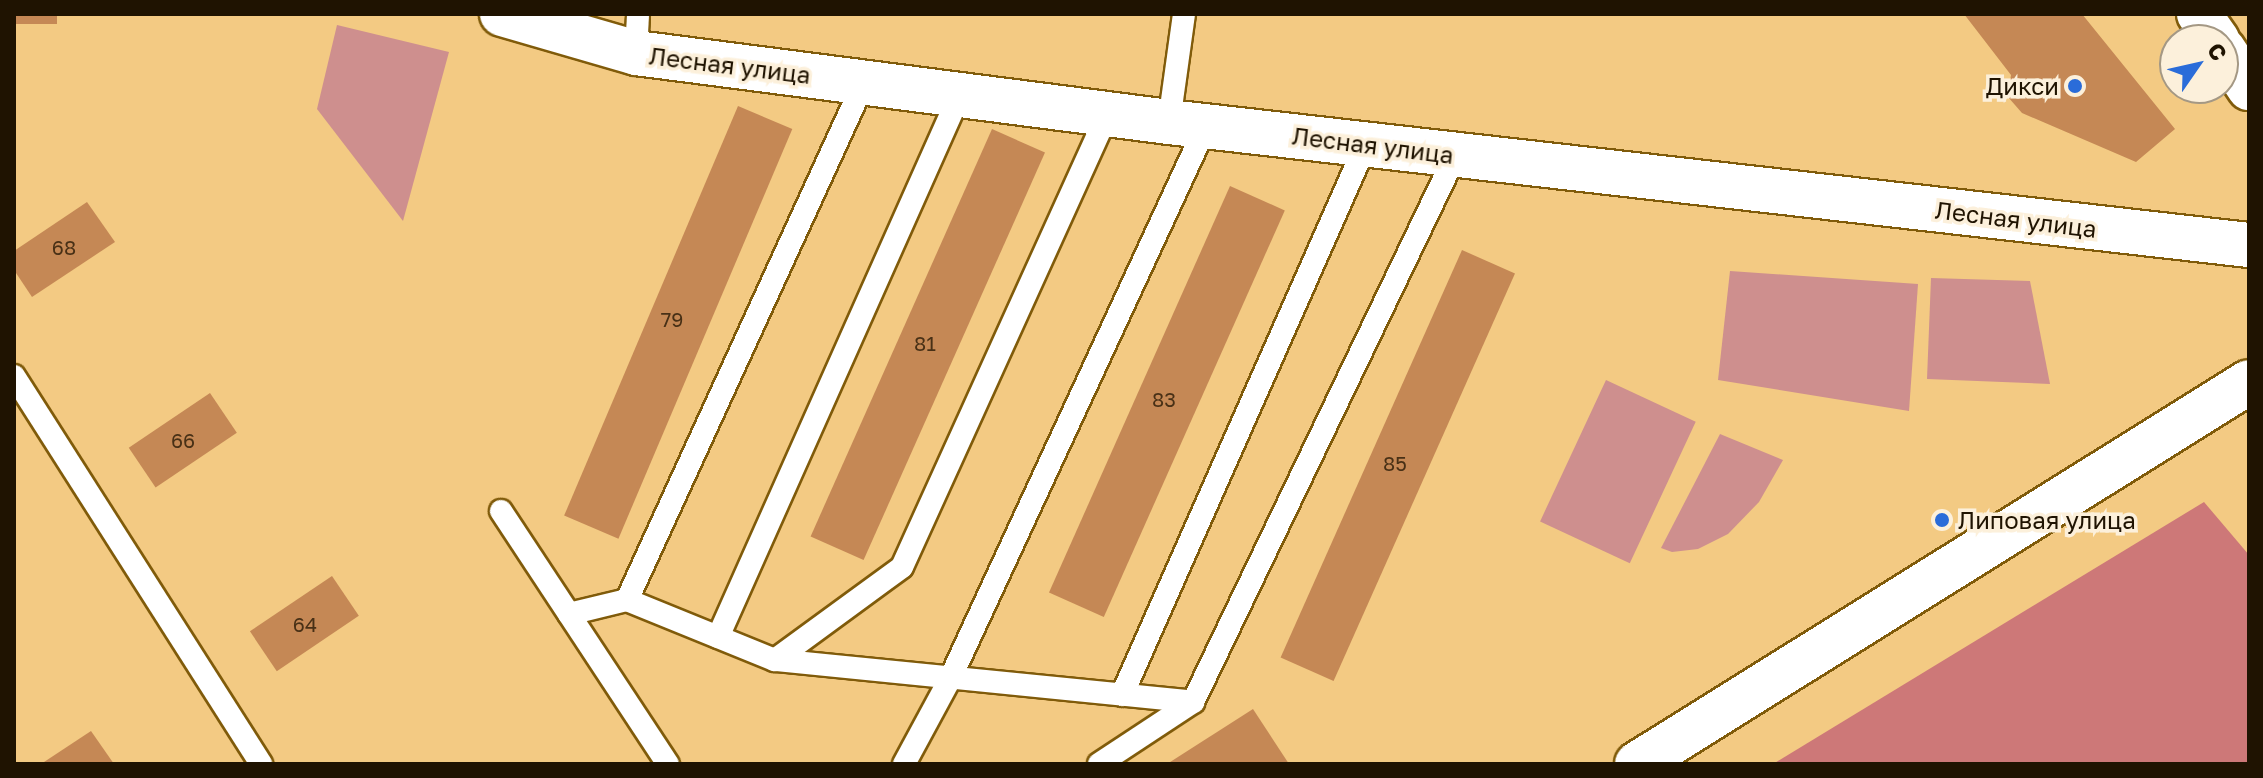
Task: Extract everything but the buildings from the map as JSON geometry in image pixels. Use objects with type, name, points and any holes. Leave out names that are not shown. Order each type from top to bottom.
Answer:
[{"type":"street","name":"Лесная улица","points":[[502,14],[637,33],[864,82],[1188,124],[2249,245]]},
{"type":"street","points":[[1637,764],[2249,382]]},
{"type":"lane","points":[[904,764],[950,679],[1188,124],[1184,14]]},
{"type":"lane","points":[[627,600],[864,82]]},
{"type":"lane","points":[[718,637],[960,94]]},
{"type":"lane","points":[[775,660],[902,567],[1108,113]]},
{"type":"lane","points":[[1122,695],[1366,144]]},
{"type":"lane","points":[[1099,764],[1193,702],[1456,154]]},
{"type":"lane","points":[[14,376],[261,764]]},
{"type":"lane","points":[[501,511],[668,764]]},
{"type":"lane","points":[[569,614],[627,600],[775,660],[1193,702]]},
{"type":"shaded area","points":[[337,25],[449,52],[403,221],[317,109]]},
{"type":"shaded area","points":[[1730,271],[1918,284],[1909,411],[1718,380]]},
{"type":"shaded area","points":[[1931,278],[2030,281],[2050,384],[1927,379]]},
{"type":"shaded area","points":[[1606,380],[1696,422],[1630,563],[1540,521]]},
{"type":"shaded area","points":[[1720,434],[1783,460],[1759,502],[1728,534],[1698,549],[1672,552],[1661,548]]},
{"type":"shaded area","points":[[2204,502],[2249,555],[2249,764],[1773,764]]},
{"type":"place","name":"Дикси","points":[[2075,86]]},
{"type":"place","name":"Липовая улица","points":[[1942,520]]}]
